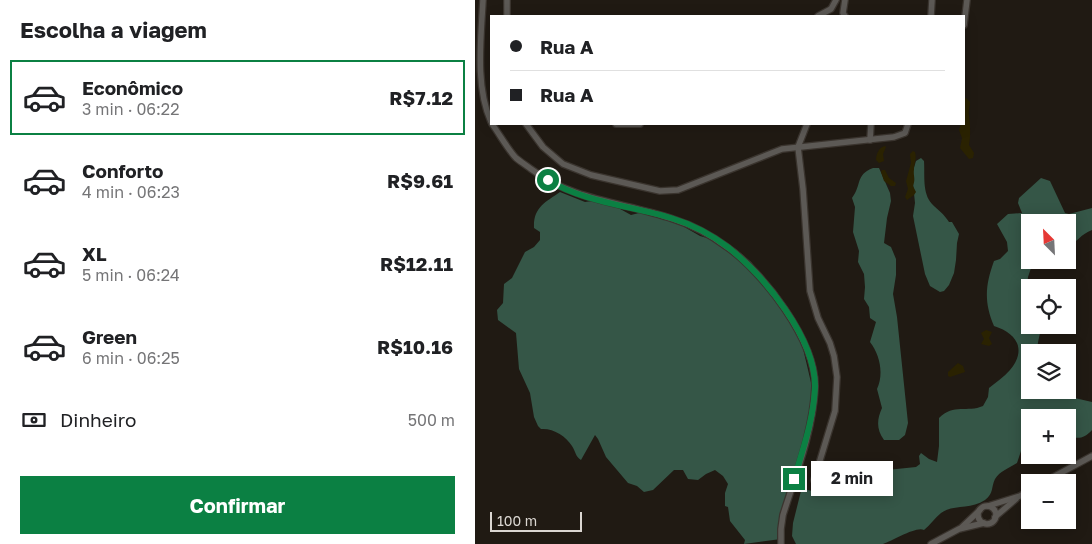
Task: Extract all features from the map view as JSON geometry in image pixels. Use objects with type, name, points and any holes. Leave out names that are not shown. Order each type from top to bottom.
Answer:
[{"type":"street","points":[[483,0],[480,63],[482,92],[490,117]]},
{"type":"street","points":[[507,0],[507,15]]},
{"type":"street","points":[[820,15],[831,9],[836,0]]},
{"type":"street","points":[[831,9],[844,15],[845,0]]},
{"type":"street","points":[[931,15],[932,0]]},
{"type":"street","points":[[965,17],[967,0]]},
{"type":"street","points":[[493,125],[517,158],[556,186],[673,219],[702,231],[729,248],[768,285],[803,337],[811,359],[815,386],[811,424],[783,515],[781,544]]},
{"type":"street","points":[[527,125],[543,148],[563,164],[591,175],[659,190],[678,190],[782,149],[894,137],[905,133],[908,125]]},
{"type":"street","points":[[807,125],[798,147],[810,291],[813,304],[832,350],[837,377],[835,411],[814,480]]},
{"type":"street","points":[[870,140],[871,125]]},
{"type":"street","points":[[1059,474],[1092,456]]},
{"type":"street","points":[[931,544],[959,529],[980,510],[1020,496]]},
{"type":"street","points":[[959,529],[992,522],[995,517],[1020,496]]},
{"type":"street","points":[[988,506],[995,511],[995,517]]},
{"type":"street","points":[[980,510],[979,519],[984,523]]},
{"type":"green space","points":[[921,158],[924,161],[925,184],[929,200],[949,222],[952,222],[959,234],[954,273],[949,285],[944,291],[940,292],[930,286],[925,274],[913,216],[915,203],[912,174],[916,161]]},
{"type":"green space","points":[[873,168],[879,168],[890,193],[891,201],[884,243],[891,247],[896,259],[893,294],[908,423],[905,435],[899,440],[884,440],[879,428],[878,420],[882,408],[877,389],[880,365],[870,342],[876,322],[870,318],[869,307],[864,299],[864,274],[858,262],[859,251],[853,232],[855,207],[852,198],[861,177]]},
{"type":"green space","points":[[1041,178],[1050,181],[1065,213],[1069,214],[1021,214],[1021,269],[1031,269],[1028,279],[1021,279],[1021,334],[1040,334],[1038,344],[1021,344],[1021,399],[1076,398],[1092,402],[1092,430],[1084,437],[1076,438],[1076,409],[1021,409],[1021,451],[1017,463],[997,476],[990,495],[985,500],[973,505],[946,510],[924,530],[920,529],[910,532],[883,544],[796,544],[792,536],[793,523],[803,489],[825,493],[852,482],[863,484],[887,470],[916,467],[920,464],[919,456],[921,453],[937,462],[939,418],[955,409],[971,409],[983,406],[988,397],[989,388],[1008,373],[1015,363],[1018,356],[1017,343],[1009,333],[994,326],[987,301],[987,286],[994,261],[1000,259],[1008,251],[1007,242],[997,224],[1008,214],[1022,213],[1018,203],[1019,198]]},
{"type":"green space","points":[[560,192],[585,202],[595,199],[613,205],[631,215],[643,212],[674,221],[700,236],[728,244],[751,262],[782,301],[801,340],[813,391],[810,420],[785,501],[781,539],[744,544],[745,540],[730,521],[728,507],[725,506],[725,493],[728,484],[723,476],[715,470],[698,480],[688,479],[683,470],[674,470],[653,490],[644,492],[637,486],[628,483],[606,457],[595,435],[581,460],[563,436],[555,431],[541,429],[538,426],[534,417],[530,393],[519,369],[516,333],[498,320],[497,310],[503,303],[504,284],[512,278],[525,252],[534,247],[540,240],[540,232],[534,228],[534,221],[538,210],[545,202]]},
{"type":"green space","points":[[1092,208],[1092,230],[1076,241],[1076,214],[1069,214]]},
{"type":"sand","points":[[965,98],[970,102],[969,145],[974,153],[973,158],[969,159],[960,148],[962,138],[959,130],[961,125],[965,125]]},
{"type":"sand","points":[[885,146],[884,161],[879,163],[876,160],[877,153]]},
{"type":"sand","points":[[913,151],[916,157],[913,186],[916,192],[907,200],[905,197],[908,189],[906,181],[911,163],[910,154]]},
{"type":"sand","points":[[882,170],[885,170],[889,178],[896,183],[895,186],[891,186],[884,181]]},
{"type":"sand","points":[[986,330],[992,332],[989,338],[992,344],[989,346],[981,344],[984,339],[981,333]]},
{"type":"sand","points":[[958,363],[963,366],[965,372],[948,376],[948,372]]},
{"type":"route","points":[[548,180],[556,186],[579,194],[673,219],[702,231],[729,248],[768,285],[803,337],[811,359],[815,386],[811,424],[794,479]]}]
